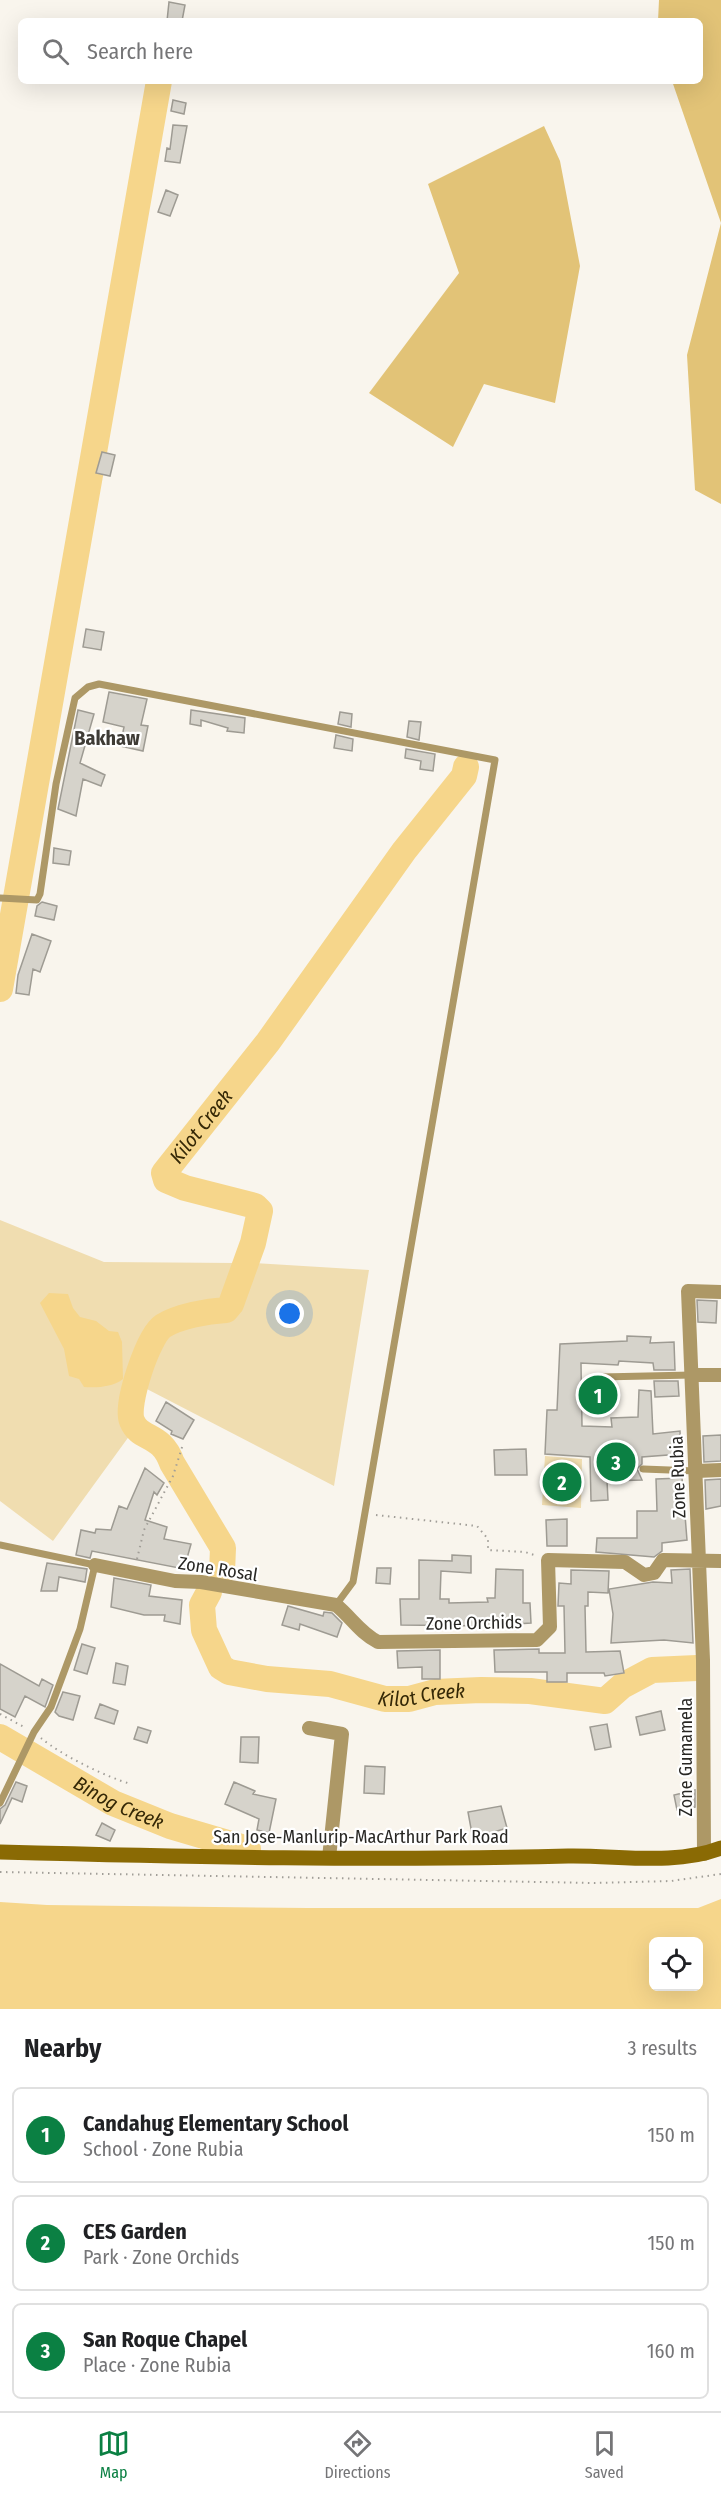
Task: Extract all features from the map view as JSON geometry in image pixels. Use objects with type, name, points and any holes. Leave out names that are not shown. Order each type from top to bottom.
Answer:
[{"type":"main road","name":"San Jose-Manlurip-MacArthur Park Road","points":[[0,1852],[329,1858],[602,1855],[665,1857],[704,1854],[721,1848]]},
{"type":"street","name":"Zone Rubia","points":[[704,1660],[688,1292],[721,1292]]},
{"type":"street","points":[[692,1376],[721,1375]]},
{"type":"street","points":[[696,1471],[721,1470]]},
{"type":"street","points":[[548,1560],[624,1562],[644,1575],[654,1573],[663,1560],[721,1560]]},
{"type":"street","name":"Zone Orchids","points":[[336,1605],[350,1616],[364,1635],[378,1642],[537,1640],[550,1627],[548,1560]]},
{"type":"street","name":"Zone Rosal","points":[[95,1564],[175,1581],[201,1582],[336,1605]]},
{"type":"street","name":"Zone Gumamela","points":[[704,1660],[704,1854]]},
{"type":"street","points":[[309,1728],[342,1734],[329,1858]]},
{"type":"lane","points":[[0,898],[31,901],[37,900],[40,894],[56,784],[75,698],[87,687],[99,684],[495,760],[353,1582],[336,1605]]},
{"type":"lane","points":[[601,1377],[692,1376]]},
{"type":"lane","points":[[643,1469],[696,1471]]},
{"type":"lane","name":"Zone Rosal","points":[[0,1545],[95,1564]]},
{"type":"lane","points":[[0,1803],[33,1732],[51,1707],[80,1629],[95,1564]]},
{"type":"path","points":[[133,1571],[144,1530],[173,1476],[183,1444]]},
{"type":"path","points":[[364,1514],[477,1526],[488,1539],[488,1550],[525,1552],[548,1560]]},
{"type":"path","points":[[0,1714],[33,1732],[53,1749],[115,1780],[130,1784]]},
{"type":"path","points":[[0,1872],[594,1883],[671,1881],[721,1874]]},
{"type":"shaded area","points":[[659,0],[721,0],[721,223],[673,84],[703,84],[703,18],[658,18]]},
{"type":"shaded area","points":[[544,126],[560,161],[580,266],[555,403],[484,384],[453,447],[369,393],[459,273],[428,184]]},
{"type":"shaded area","points":[[721,223],[721,504],[695,490],[687,355]]},
{"type":"shaded area","points":[[0,1220],[104,1262],[235,1263],[222,1299],[157,1319],[150,1328],[137,1353],[127,1382],[120,1422],[130,1435],[53,1541],[0,1501]]},
{"type":"shaded area","points":[[254,1263],[369,1270],[334,1486],[143,1387],[153,1360],[168,1331],[230,1318],[238,1309]]},
{"type":"shaded area","points":[[49,1293],[68,1294],[73,1308],[80,1317],[96,1321],[109,1331],[118,1332],[122,1342],[123,1379],[115,1384],[84,1387],[79,1379],[69,1376],[64,1349],[40,1303]]},
{"type":"shaded area","points":[[545,1456],[582,1459],[581,1508],[542,1505]]},
{"type":"shaded area","points":[[721,1899],[721,2009],[0,2009],[0,1902],[47,1905],[698,1908]]},
{"type":"building","points":[[169,2],[185,5],[183,18],[167,18]]},
{"type":"building","points":[[173,100],[186,103],[184,114],[171,111]]},
{"type":"building","points":[[173,125],[187,126],[180,163],[165,161],[167,148],[170,149]]},
{"type":"building","points":[[166,190],[178,195],[170,216],[158,212]]},
{"type":"building","points":[[102,452],[115,455],[110,476],[96,473]]},
{"type":"building","points":[[86,629],[104,632],[101,650],[83,647]]},
{"type":"building","points":[[109,692],[147,699],[141,725],[148,726],[143,751],[120,746],[124,727],[103,722]]},
{"type":"building","points":[[78,710],[94,714],[80,763],[105,775],[101,786],[83,779],[76,816],[58,809]]},
{"type":"building","points":[[191,710],[245,718],[244,733],[227,731],[228,728],[201,720],[201,726],[190,724]]},
{"type":"building","points":[[340,712],[352,714],[351,727],[338,724]]},
{"type":"building","points":[[409,721],[421,722],[419,740],[407,737]]},
{"type":"building","points":[[336,735],[353,739],[352,751],[334,748]]},
{"type":"building","points":[[406,749],[435,754],[433,771],[420,769],[421,761],[405,758]]},
{"type":"building","points":[[54,848],[71,851],[69,865],[53,863]]},
{"type":"building","points":[[42,902],[57,906],[54,920],[35,916],[37,906]]},
{"type":"building","points":[[32,934],[51,941],[40,972],[33,969],[29,995],[16,993],[18,975]]},
{"type":"building","points":[[697,1300],[717,1301],[716,1323],[698,1322]]},
{"type":"building","points":[[627,1336],[651,1337],[650,1343],[674,1342],[675,1370],[654,1370],[653,1363],[619,1361],[618,1365],[581,1363],[582,1426],[612,1427],[611,1418],[638,1417],[639,1390],[651,1391],[653,1434],[680,1431],[681,1454],[642,1457],[642,1464],[637,1469],[642,1480],[607,1481],[608,1500],[591,1501],[590,1457],[545,1454],[547,1410],[557,1410],[560,1344],[627,1341]]},
{"type":"building","points":[[654,1381],[678,1381],[679,1396],[655,1397]]},
{"type":"building","points":[[166,1402],[194,1420],[183,1439],[171,1434],[172,1431],[156,1421]]},
{"type":"building","points":[[721,1435],[721,1461],[704,1462],[703,1436]]},
{"type":"building","points":[[526,1449],[527,1475],[495,1475],[494,1450]]},
{"type":"building","points":[[145,1468],[164,1483],[157,1495],[154,1492],[145,1520],[167,1527],[164,1539],[191,1544],[184,1569],[92,1551],[90,1558],[76,1555],[81,1530],[95,1533],[96,1529],[111,1530],[119,1506],[127,1509]]},
{"type":"building","points":[[682,1478],[687,1540],[662,1543],[662,1551],[654,1557],[596,1552],[597,1538],[637,1538],[637,1511],[657,1511],[656,1479]]},
{"type":"building","points":[[721,1479],[721,1506],[706,1509],[705,1480]]},
{"type":"building","points":[[567,1519],[567,1546],[547,1546],[546,1520]]},
{"type":"building","points":[[452,1555],[471,1556],[471,1573],[441,1571],[440,1599],[449,1599],[449,1603],[488,1602],[487,1598],[495,1598],[496,1569],[523,1570],[523,1603],[530,1603],[531,1623],[488,1626],[401,1625],[400,1599],[419,1599],[419,1560],[452,1561]]},
{"type":"building","points":[[47,1563],[87,1569],[85,1582],[59,1577],[57,1591],[41,1591]]},
{"type":"building","points":[[377,1568],[391,1568],[390,1584],[376,1583]]},
{"type":"building","points":[[690,1569],[693,1643],[664,1640],[611,1643],[613,1614],[609,1589],[653,1582],[672,1583],[671,1570]]},
{"type":"building","points":[[571,1570],[609,1571],[608,1593],[588,1592],[588,1606],[585,1606],[586,1652],[620,1651],[624,1673],[605,1676],[604,1673],[567,1673],[567,1682],[547,1682],[547,1672],[495,1672],[494,1650],[539,1649],[539,1653],[565,1653],[564,1606],[558,1606],[559,1583],[571,1584]]},
{"type":"building","points":[[114,1578],[151,1585],[149,1596],[182,1600],[180,1624],[164,1621],[165,1615],[144,1615],[111,1607]]},
{"type":"building","points":[[288,1606],[323,1616],[324,1612],[332,1613],[342,1623],[337,1637],[300,1624],[299,1630],[282,1625]]},
{"type":"building","points":[[82,1644],[95,1648],[87,1674],[74,1670]]},
{"type":"building","points":[[440,1650],[440,1679],[422,1679],[422,1667],[398,1668],[397,1651]]},
{"type":"building","points":[[116,1663],[128,1666],[125,1685],[113,1683]]},
{"type":"building","points":[[0,1664],[39,1686],[42,1679],[53,1685],[45,1707],[25,1696],[15,1717],[0,1709]]},
{"type":"building","points":[[63,1692],[80,1696],[73,1720],[59,1716],[55,1712]]},
{"type":"building","points":[[100,1704],[118,1711],[114,1724],[95,1718]]},
{"type":"building","points":[[661,1711],[665,1730],[640,1735],[636,1717]]},
{"type":"building","points":[[607,1724],[611,1747],[595,1750],[590,1727]]},
{"type":"building","points":[[138,1727],[151,1731],[147,1743],[134,1739]]},
{"type":"building","points":[[241,1737],[259,1737],[258,1763],[240,1762]]},
{"type":"building","points":[[365,1766],[385,1767],[384,1794],[364,1793]]},
{"type":"building","points":[[16,1782],[27,1786],[22,1802],[12,1798],[0,1824],[0,1809],[5,1805]]},
{"type":"building","points":[[234,1782],[255,1791],[253,1794],[276,1799],[269,1833],[257,1830],[259,1819],[225,1804]]},
{"type":"building","points":[[695,1790],[695,1807],[677,1810],[674,1795]]},
{"type":"building","points":[[501,1806],[507,1828],[481,1836],[480,1833],[472,1834],[468,1812]]},
{"type":"building","points":[[102,1823],[115,1830],[110,1841],[96,1835]]},
{"type":"waterway","points":[[0,989],[158,84]]},
{"type":"waterway","name":"Kilot Creek","points":[[218,1580],[222,1572],[223,1548],[162,1446],[140,1432],[132,1421],[132,1401],[145,1356],[157,1332],[163,1326],[177,1319],[226,1310],[231,1304],[253,1243],[260,1211],[255,1206],[185,1188],[166,1180],[164,1173],[268,1042],[404,851],[464,776],[466,767]]},
{"type":"waterway","name":"Kilot Creek","points":[[209,1592],[202,1605],[204,1630],[221,1667],[229,1672],[267,1679],[330,1684],[385,1699],[409,1699],[435,1692],[481,1690],[530,1691],[605,1701],[622,1686],[652,1670],[697,1668]]},
{"type":"waterway","name":"Binog Creek","points":[[0,1737],[113,1803],[170,1826],[248,1849]]},
{"type":"place","name":"Candahug Elementary School","points":[[598,1395]]},
{"type":"place","name":"San Roque Chapel","points":[[616,1462]]},
{"type":"place","name":"CES Garden","points":[[562,1482]]},
{"type":"district","name":"Bakhaw","points":[[107,738]]}]
